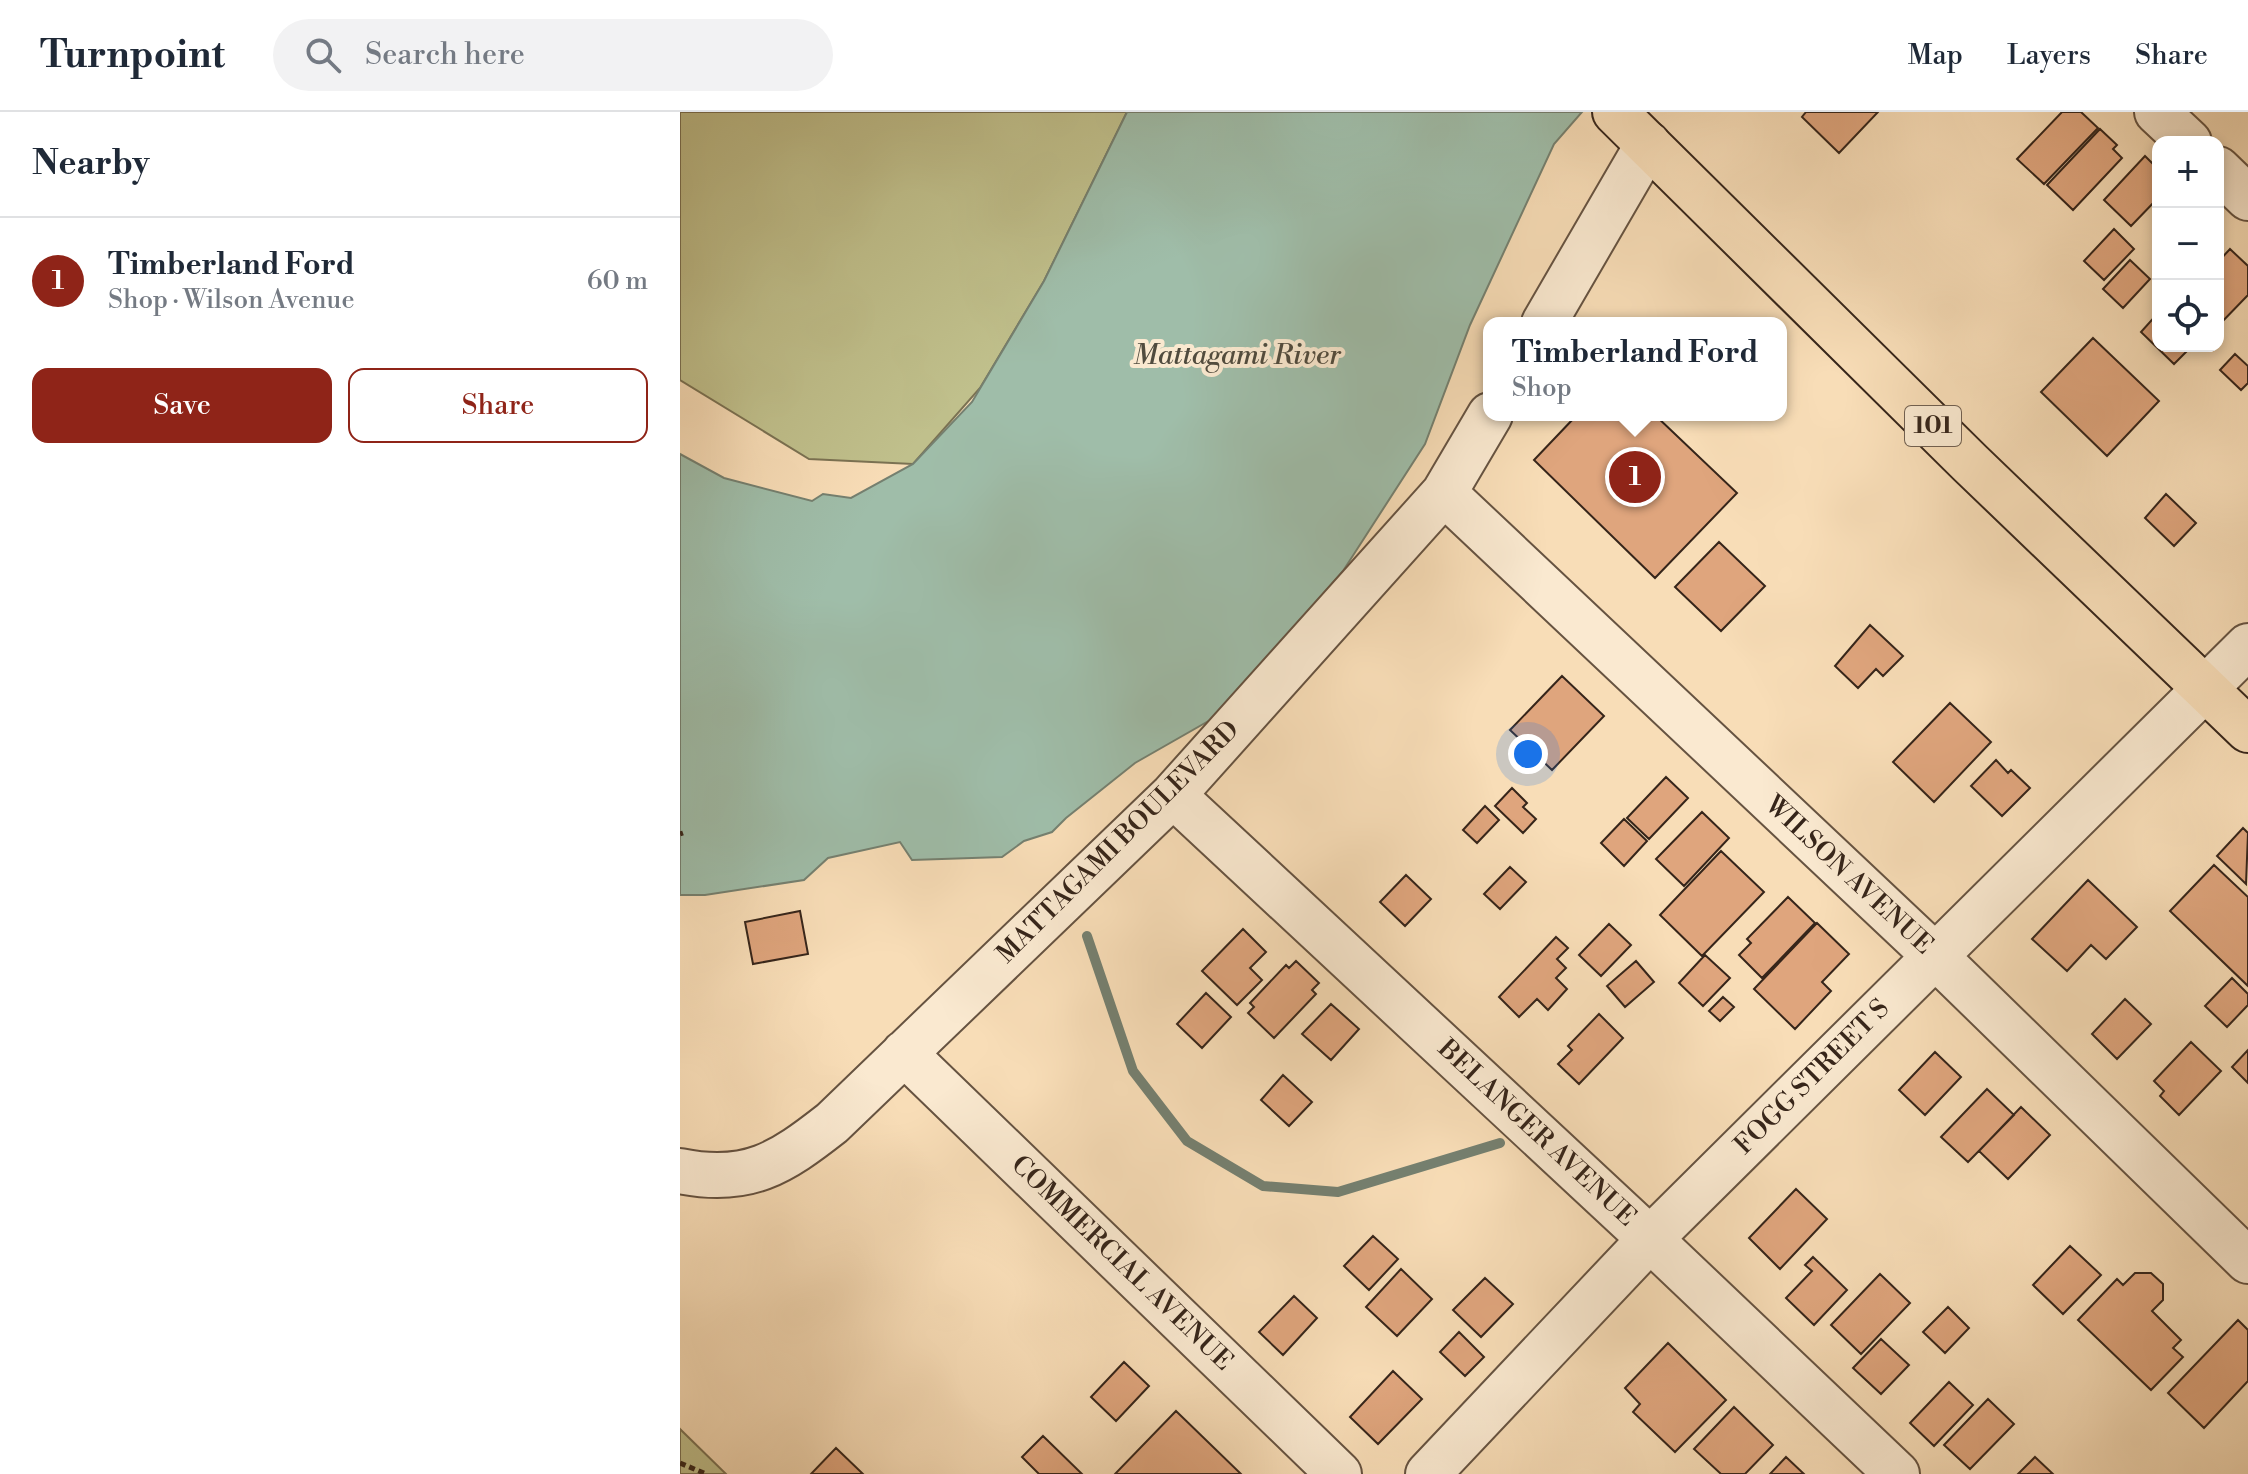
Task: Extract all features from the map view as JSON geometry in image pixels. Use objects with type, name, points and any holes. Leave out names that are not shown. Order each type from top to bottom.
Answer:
[{"type":"main road","name":"101","points":[[1628,125],[1970,463],[2248,730]]},
{"type":"street","points":[[2157,112],[2183,136]]},
{"type":"street","points":[[1547,317],[1628,125]]},
{"type":"street","points":[[2224,175],[2248,198]]},
{"type":"street","name":"MATTAGAMI BOULEVARD","points":[[680,1171],[724,1175],[759,1171],[797,1151],[832,1123],[1173,795],[1444,493],[1486,421]]},
{"type":"street","name":"WILSON AVENUE","points":[[1444,493],[1934,955],[2248,1261]]},
{"type":"street","name":"FOGG STREET S","points":[[1428,1474],[1650,1239],[2248,646]]},
{"type":"street","name":"BELANGER AVENUE","points":[[1173,795],[1650,1239],[1897,1474]]},
{"type":"street","name":"COMMERCIAL AVENUE","points":[[904,1053],[1339,1474]]},
{"type":"path","points":[[680,1463],[706,1474]]},
{"type":"green space","points":[[680,112],[1127,112],[1044,281],[980,388],[913,464],[809,459],[680,380]]},
{"type":"green space","points":[[680,1429],[726,1474],[680,1474]]},
{"type":"water","name":"Mattagami River","points":[[1127,112],[1582,112],[1554,144],[1470,325],[1425,444],[1343,571],[1219,715],[1135,763],[1052,832],[1024,841],[1002,857],[912,860],[900,842],[828,858],[804,880],[705,895],[680,895],[680,454],[724,478],[812,501],[823,494],[851,498],[913,464],[972,402],[1044,281]]},
{"type":"building","points":[[1806,112],[1878,112],[1839,153],[1802,117]]},
{"type":"building","points":[[2062,112],[2081,112],[2098,128],[2044,184],[2017,159]]},
{"type":"building","points":[[2100,129],[2117,145],[2113,149],[2122,158],[2073,210],[2047,185]]},
{"type":"building","points":[[2145,156],[2152,163],[2152,204],[2131,226],[2104,200]]},
{"type":"building","points":[[2114,229],[2134,249],[2104,280],[2084,261]]},
{"type":"building","points":[[2230,249],[2248,266],[2248,295],[2224,320],[2224,280],[2224,256]]},
{"type":"building","points":[[2130,260],[2150,279],[2123,308],[2103,289]]},
{"type":"building","points":[[2152,320],[2152,343],[2141,332]]},
{"type":"building","points":[[2093,338],[2159,401],[2107,456],[2041,392]]},
{"type":"building","points":[[2162,352],[2186,352],[2174,364]]},
{"type":"building","points":[[2235,354],[2248,366],[2248,383],[2241,390],[2220,370]]},
{"type":"building","points":[[1571,421],[1661,421],[1737,493],[1655,578],[1534,460]]},
{"type":"building","points":[[2166,494],[2196,523],[2174,546],[2145,518]]},
{"type":"building","points":[[1719,542],[1765,586],[1721,631],[1675,587]]},
{"type":"building","points":[[1870,625],[1903,656],[1883,676],[1876,669],[1858,688],[1835,666]]},
{"type":"building","points":[[1562,676],[1604,716],[1552,770],[1510,730]]},
{"type":"building","points":[[1950,703],[1991,742],[1934,802],[1893,762]]},
{"type":"building","points":[[1996,760],[2008,773],[2011,770],[2030,788],[2002,816],[1971,786]]},
{"type":"building","points":[[1666,777],[1688,798],[1649,839],[1627,818]]},
{"type":"building","points":[[1512,788],[1527,803],[1523,807],[1536,819],[1523,833],[1495,806]]},
{"type":"building","points":[[1485,806],[1499,820],[1477,843],[1463,830]]},
{"type":"building","points":[[1702,812],[1729,838],[1684,886],[1656,859]]},
{"type":"building","points":[[1624,819],[1647,841],[1624,866],[1601,843]]},
{"type":"building","points":[[2243,828],[2248,833],[2246,884],[2217,856]]},
{"type":"building","points":[[1721,851],[1764,892],[1702,956],[1660,915]]},
{"type":"building","points":[[2214,865],[2248,897],[2248,986],[2170,911]]},
{"type":"building","points":[[1510,867],[1526,882],[1500,909],[1484,894]]},
{"type":"building","points":[[1406,875],[1431,899],[1405,926],[1380,902]]},
{"type":"building","points":[[2088,880],[2137,927],[2106,959],[2091,945],[2067,971],[2032,939]]},
{"type":"building","points":[[1788,897],[1815,923],[1762,978],[1739,955],[1751,943],[1747,939]]},
{"type":"building","points":[[800,911],[808,954],[753,964],[745,922]]},
{"type":"building","points":[[1817,923],[1849,954],[1822,982],[1831,991],[1795,1029],[1754,989]]},
{"type":"building","points":[[1609,924],[1631,945],[1601,976],[1579,955]]},
{"type":"building","points":[[1243,929],[1266,952],[1250,968],[1262,980],[1237,1005],[1202,971]]},
{"type":"building","points":[[1556,937],[1568,948],[1557,959],[1566,968],[1556,978],[1567,989],[1548,1010],[1537,999],[1519,1017],[1499,997]]},
{"type":"building","points":[[1705,955],[1730,978],[1703,1006],[1679,983]]},
{"type":"building","points":[[1296,961],[1319,983],[1312,990],[1316,994],[1274,1038],[1248,1013],[1254,1007],[1250,1003],[1286,965],[1289,968]]},
{"type":"building","points":[[1636,961],[1654,982],[1625,1007],[1607,986]]},
{"type":"building","points":[[2232,978],[2248,994],[2248,1005],[2227,1027],[2205,1006]]},
{"type":"building","points":[[1206,993],[1231,1017],[1202,1048],[1177,1024]]},
{"type":"building","points":[[1723,997],[1734,1007],[1720,1021],[1709,1011]]},
{"type":"building","points":[[2125,999],[2151,1024],[2117,1059],[2092,1034]]},
{"type":"building","points":[[1331,1004],[1359,1029],[1331,1060],[1302,1034]]},
{"type":"building","points":[[1599,1014],[1623,1038],[1579,1084],[1558,1064],[1572,1050],[1568,1046]]},
{"type":"building","points":[[2191,1042],[2221,1071],[2179,1115],[2160,1096],[2164,1091],[2154,1081]]},
{"type":"building","points":[[2248,1050],[2248,1083],[2232,1067]]},
{"type":"building","points":[[1935,1052],[1961,1077],[1925,1115],[1899,1090]]},
{"type":"building","points":[[1283,1075],[1312,1102],[1289,1126],[1261,1100]]},
{"type":"building","points":[[1987,1089],[2014,1115],[1968,1162],[1941,1137]]},
{"type":"building","points":[[2021,1107],[2050,1135],[2008,1179],[1979,1151]]},
{"type":"building","points":[[1796,1189],[1827,1219],[1780,1269],[1749,1238]]},
{"type":"building","points":[[1373,1236],[1398,1259],[1369,1290],[1344,1266]]},
{"type":"building","points":[[2070,1246],[2101,1275],[2063,1314],[2033,1285]]},
{"type":"building","points":[[1813,1257],[1847,1290],[1814,1325],[1786,1298],[1812,1271],[1805,1265]]},
{"type":"building","points":[[1401,1269],[1432,1299],[1397,1336],[1366,1307]]},
{"type":"building","points":[[2135,1273],[2151,1273],[2163,1284],[2163,1300],[2152,1311],[2181,1340],[2173,1348],[2183,1357],[2151,1390],[2078,1320],[2117,1279],[2123,1285]]},
{"type":"building","points":[[1880,1274],[1910,1303],[1861,1354],[1831,1325]]},
{"type":"building","points":[[1485,1278],[1513,1304],[1481,1337],[1453,1310]]},
{"type":"building","points":[[1294,1296],[1317,1318],[1283,1355],[1259,1332]]},
{"type":"building","points":[[1948,1307],[1969,1328],[1945,1353],[1923,1332]]},
{"type":"building","points":[[2238,1320],[2248,1330],[2248,1381],[2204,1428],[2168,1393]]},
{"type":"building","points":[[1459,1332],[1484,1357],[1465,1376],[1440,1352]]},
{"type":"building","points":[[1881,1339],[1909,1365],[1881,1394],[1853,1368]]},
{"type":"building","points":[[1668,1343],[1726,1400],[1675,1452],[1633,1412],[1640,1404],[1625,1388]]},
{"type":"building","points":[[1124,1362],[1149,1386],[1116,1421],[1091,1397]]},
{"type":"building","points":[[1393,1371],[1422,1399],[1378,1444],[1350,1417]]},
{"type":"building","points":[[1949,1382],[1973,1405],[1934,1446],[1910,1423]]},
{"type":"building","points":[[1988,1399],[2014,1424],[1970,1469],[1944,1445]]},
{"type":"building","points":[[1734,1407],[1773,1445],[1745,1474],[1721,1474],[1694,1449]]},
{"type":"building","points":[[1176,1411],[1241,1474],[1115,1474]]},
{"type":"building","points":[[1043,1436],[1082,1474],[1039,1474],[1022,1457]]},
{"type":"building","points":[[836,1448],[863,1474],[811,1474]]},
{"type":"building","points":[[1786,1457],[1804,1474],[1770,1474]]},
{"type":"building","points":[[2035,1457],[2053,1474],[2018,1474]]},
{"type":"waterway","points":[[1087,936],[1133,1071],[1187,1141],[1263,1186],[1338,1192],[1500,1143]]},
{"type":"place","name":"Timberland Ford","points":[[1635,477]]}]
